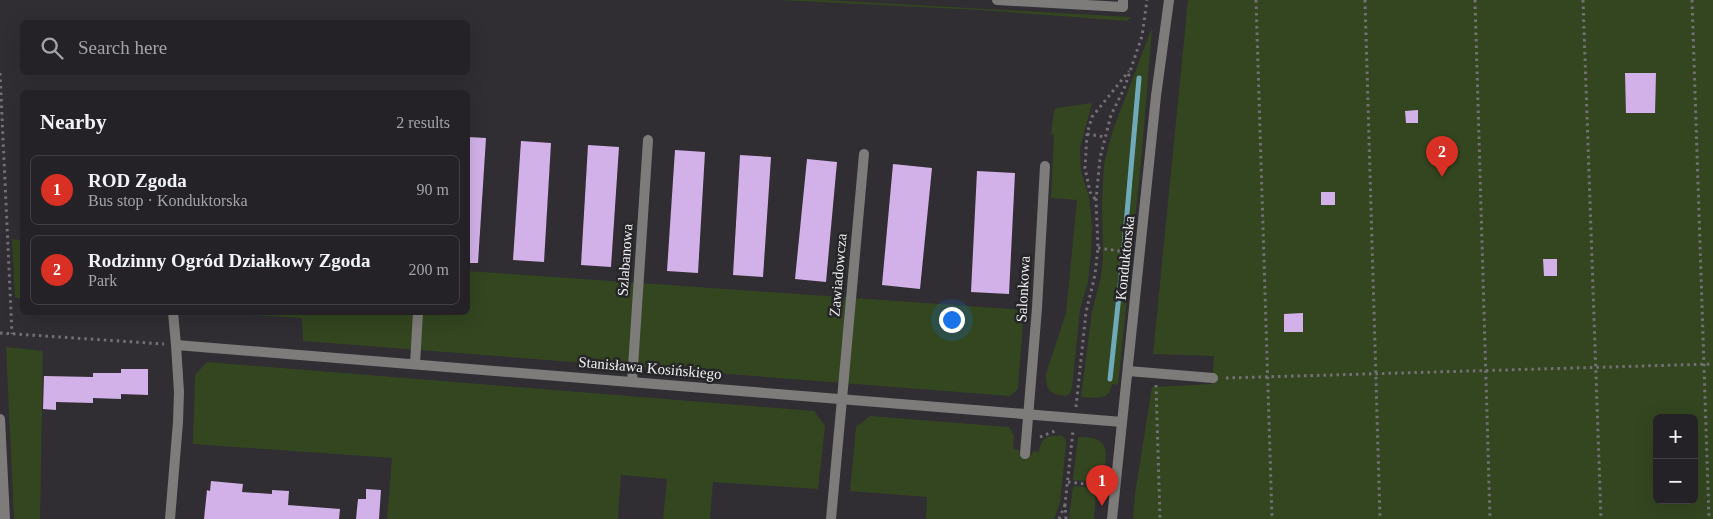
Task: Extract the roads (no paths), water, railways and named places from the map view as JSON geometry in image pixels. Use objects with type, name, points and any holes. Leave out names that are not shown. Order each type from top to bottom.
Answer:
[{"type":"street","points":[[997,0],[1122,7],[1123,0]]},
{"type":"street","name":"Konduktorska","points":[[1112,519],[1156,96],[1169,0]]},
{"type":"street","name":"Szlabanowa","points":[[632,382],[648,140]]},
{"type":"street","name":"Zawiadowcza","points":[[831,519],[864,154]]},
{"type":"street","name":"Salonkowa","points":[[1026,452],[1045,166]]},
{"type":"street","points":[[170,519],[179,392],[173,315]]},
{"type":"street","points":[[415,364],[418,315]]},
{"type":"street","name":"Stanisława Kosińskiego","points":[[176,345],[1122,422]]},
{"type":"street","points":[[1128,371],[1213,378]]},
{"type":"street","points":[[0,420],[5,519]]},
{"type":"waterway","points":[[1124,247],[1139,78]]},
{"type":"waterway","points":[[1110,379],[1123,258]]},
{"type":"place","name":"Rodzinny Ogród Działkowy Zgoda","points":[[1442,177]]},
{"type":"place","name":"ROD Zgoda","points":[[1102,506]]}]
